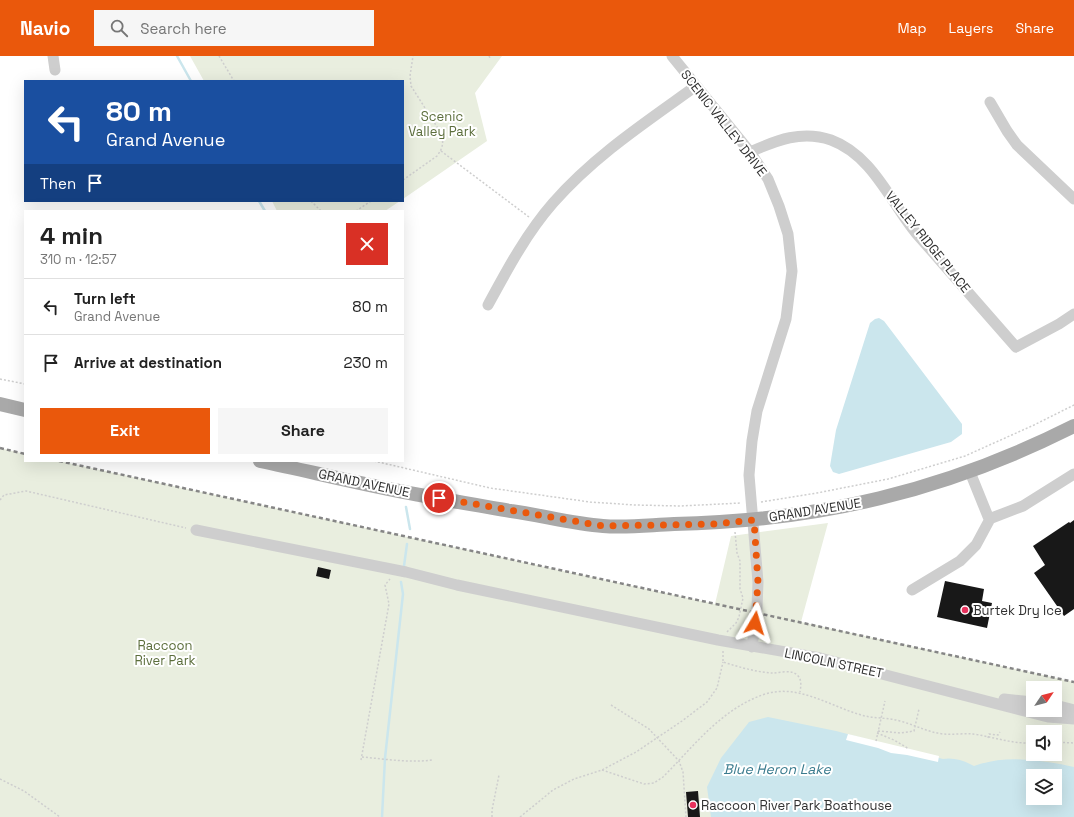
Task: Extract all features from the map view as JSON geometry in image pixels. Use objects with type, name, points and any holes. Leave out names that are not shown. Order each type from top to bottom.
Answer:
[{"type":"main road","points":[[0,404],[24,410]]},
{"type":"main road","name":"GRAND AVENUE","points":[[265,462],[403,492],[603,526],[713,524],[831,510],[898,495],[970,472],[1039,444],[1074,426]]},
{"type":"street","points":[[52,56],[56,70]]},
{"type":"street","name":"SCENIC VALLEY DRIVE","points":[[672,56],[750,152],[768,179],[780,206],[788,234],[792,271],[786,319],[757,411],[752,441],[749,474],[754,520]]},
{"type":"street","points":[[488,305],[515,256],[553,202],[597,158],[696,86]]},
{"type":"street","points":[[990,102],[1017,145],[1074,199]]},
{"type":"street","name":"VALLEY RIDGE PLACE","points":[[750,152],[778,139],[806,135],[830,140],[853,152],[871,171],[915,232],[1016,347],[1060,324],[1074,314]]},
{"type":"street","points":[[970,472],[990,519]]},
{"type":"street","points":[[912,590],[960,561],[976,545],[990,519],[1023,506],[1074,474]]},
{"type":"street","points":[[752,647],[757,608],[758,582],[754,520]]},
{"type":"street","name":"LINCOLN STREET","points":[[196,530],[399,570],[457,585],[752,647],[820,658],[969,695],[1048,717],[1074,719]]},
{"type":"street","name":"LINCOLN STREET","points":[[969,695],[1026,701]]},
{"type":"street","points":[[1062,707],[1074,710]]},
{"type":"path","points":[[219,56],[233,80]]},
{"type":"path","points":[[404,179],[433,160],[441,151],[444,140],[411,86],[410,76],[412,56]]},
{"type":"path","points":[[441,151],[537,223]]},
{"type":"path","points":[[312,202],[321,210]]},
{"type":"path","points":[[358,210],[370,202]]},
{"type":"path","points":[[0,379],[24,384]]},
{"type":"path","points":[[762,502],[888,479],[965,456],[1074,405]]},
{"type":"path","points":[[378,462],[490,488],[590,502],[672,506],[741,503]]},
{"type":"path","points":[[0,500],[4,495],[26,491],[196,530]]},
{"type":"path","points":[[732,504],[732,509]]},
{"type":"path","points":[[361,760],[389,604],[385,586],[399,570]]},
{"type":"path","points":[[520,817],[553,790],[563,784],[602,770],[636,752],[708,702],[717,688],[723,662]]},
{"type":"path","points":[[602,770],[636,782],[649,784],[654,783],[663,777],[708,729],[718,721],[742,705],[773,692],[800,692],[858,714],[901,721],[915,727],[942,734],[971,734],[1015,743],[1026,743]]},
{"type":"path","points":[[876,741],[885,701]]},
{"type":"path","points":[[611,705],[630,716],[658,737],[679,761],[683,772],[686,817]]},
{"type":"path","points":[[878,732],[905,733],[914,731],[919,709]]},
{"type":"path","points":[[878,732],[909,749]]},
{"type":"path","points":[[988,738],[989,734],[998,735],[1000,732]]},
{"type":"path","points":[[1062,742],[1074,743]]},
{"type":"path","points":[[362,757],[400,759],[414,762],[432,760]]},
{"type":"path","points":[[492,817],[492,810],[500,776]]},
{"type":"path","points":[[0,779],[24,791],[60,817]]},
{"type":"green space","name":"Scenic Valley Park","points":[[190,56],[502,56],[475,93],[487,141],[404,198],[404,80],[203,80]]},
{"type":"green space","points":[[272,202],[398,202],[386,210],[276,210]]},
{"type":"green space","name":"Raccoon River Park","points":[[0,448],[24,454],[24,462],[64,462],[715,604],[731,536],[828,523],[801,622],[1074,682],[1074,817],[0,817]]},
{"type":"water","points":[[879,318],[884,321],[962,424],[962,434],[951,442],[839,474],[833,472],[830,466],[836,430],[870,323]]},
{"type":"water","name":"Blue Heron Lake","points":[[768,717],[836,731],[943,759],[959,760],[974,766],[986,762],[1011,759],[1049,762],[1074,767],[1074,817],[711,817],[707,787],[721,758],[749,722]]},
{"type":"pier","points":[[848,734],[939,756],[938,762],[891,753],[846,740]]},
{"type":"building","points":[[1074,520],[1074,609],[1064,616],[1034,573],[1045,565],[1033,546]]},
{"type":"building","points":[[318,567],[331,570],[329,579],[316,576]]},
{"type":"building","name":"Burtek Dry Ice","points":[[945,581],[984,589],[982,601],[992,603],[987,628],[937,617]]},
{"type":"building","name":"Raccoon River Park Boathouse","points":[[698,791],[700,817],[688,817],[686,792]]},
{"type":"waterway","points":[[177,56],[190,80]]},
{"type":"waterway","points":[[260,202],[264,210]]},
{"type":"waterway","points":[[406,507],[410,529]]},
{"type":"waterway","points":[[404,566],[407,544]]},
{"type":"waterway","points":[[382,817],[385,758],[403,594],[401,582]]},
{"type":"railway","points":[[0,448],[24,454]]},
{"type":"railway","points":[[64,462],[1074,682]]},
{"type":"place","name":"Burtek Dry Ice","points":[[965,610]]},
{"type":"place","name":"Raccoon River Park Boathouse","points":[[693,805]]},
{"type":"route","points":[[439,498],[603,526],[713,524],[754,520],[758,582],[755,623]]}]
